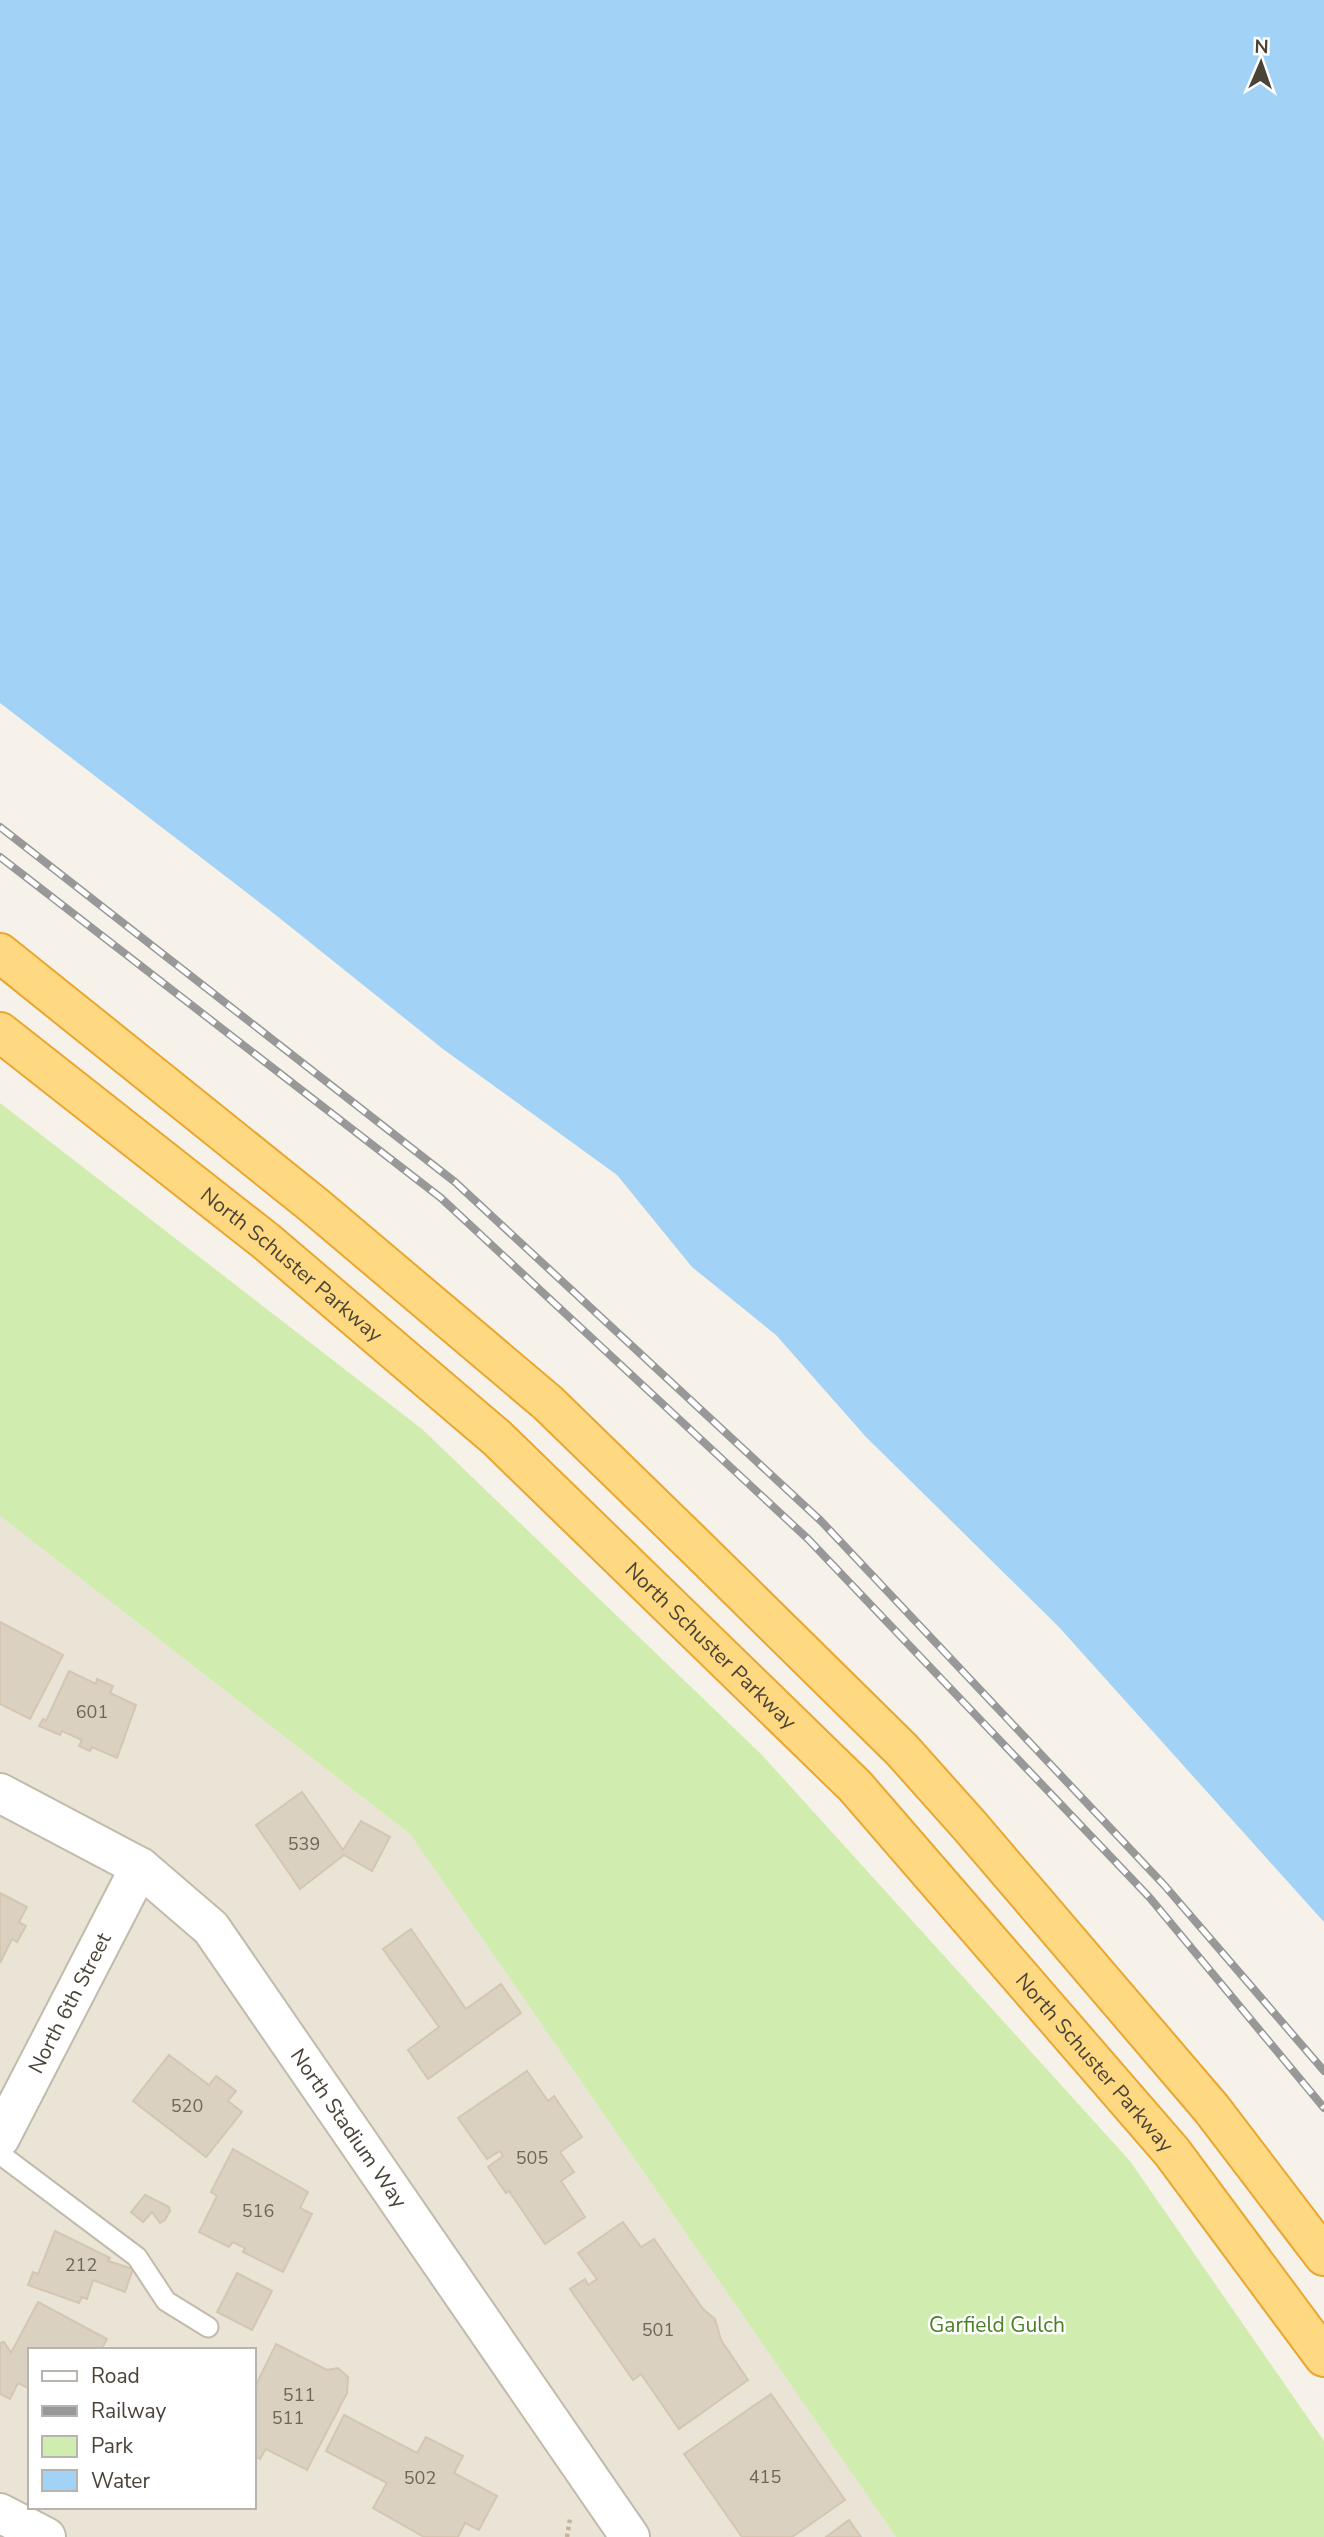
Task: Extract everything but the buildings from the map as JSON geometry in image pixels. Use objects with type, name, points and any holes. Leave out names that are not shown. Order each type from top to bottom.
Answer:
[{"type":"highway","points":[[0,953],[315,1206],[548,1403],[699,1550],[902,1750],[969,1825],[1210,2108],[1324,2256]]},
{"type":"highway","name":"North Schuster Parkway","points":[[0,1032],[268,1242],[497,1438],[855,1786],[1172,2152],[1324,2357]]},
{"type":"street","name":"North Stadium Way","points":[[0,1793],[140,1867],[211,1928],[630,2537]]},
{"type":"street","name":"North 6th Street","points":[[0,2138],[140,1867]]},
{"type":"street","points":[[0,2513],[46,2537]]},
{"type":"lane","points":[[0,2154],[137,2257],[166,2301],[208,2327]]},
{"type":"shaded area","points":[[0,1516],[410,1834],[896,2537],[0,2537]]},
{"type":"green space","name":"Garfield Gulch","points":[[0,1103],[422,1429],[762,1755],[1130,2161],[1324,2441],[1324,2537],[896,2537],[410,1834],[0,1516]]},
{"type":"water","points":[[0,0],[1324,0],[1324,1922],[1058,1626],[866,1437],[776,1335],[692,1267],[617,1175],[443,1049],[277,916],[0,703]]},
{"type":"railway","points":[[0,827],[455,1182],[821,1521],[1165,1886],[1324,2071]]},
{"type":"railway","points":[[0,857],[441,1198],[808,1539],[1150,1898],[1324,2108]]}]
